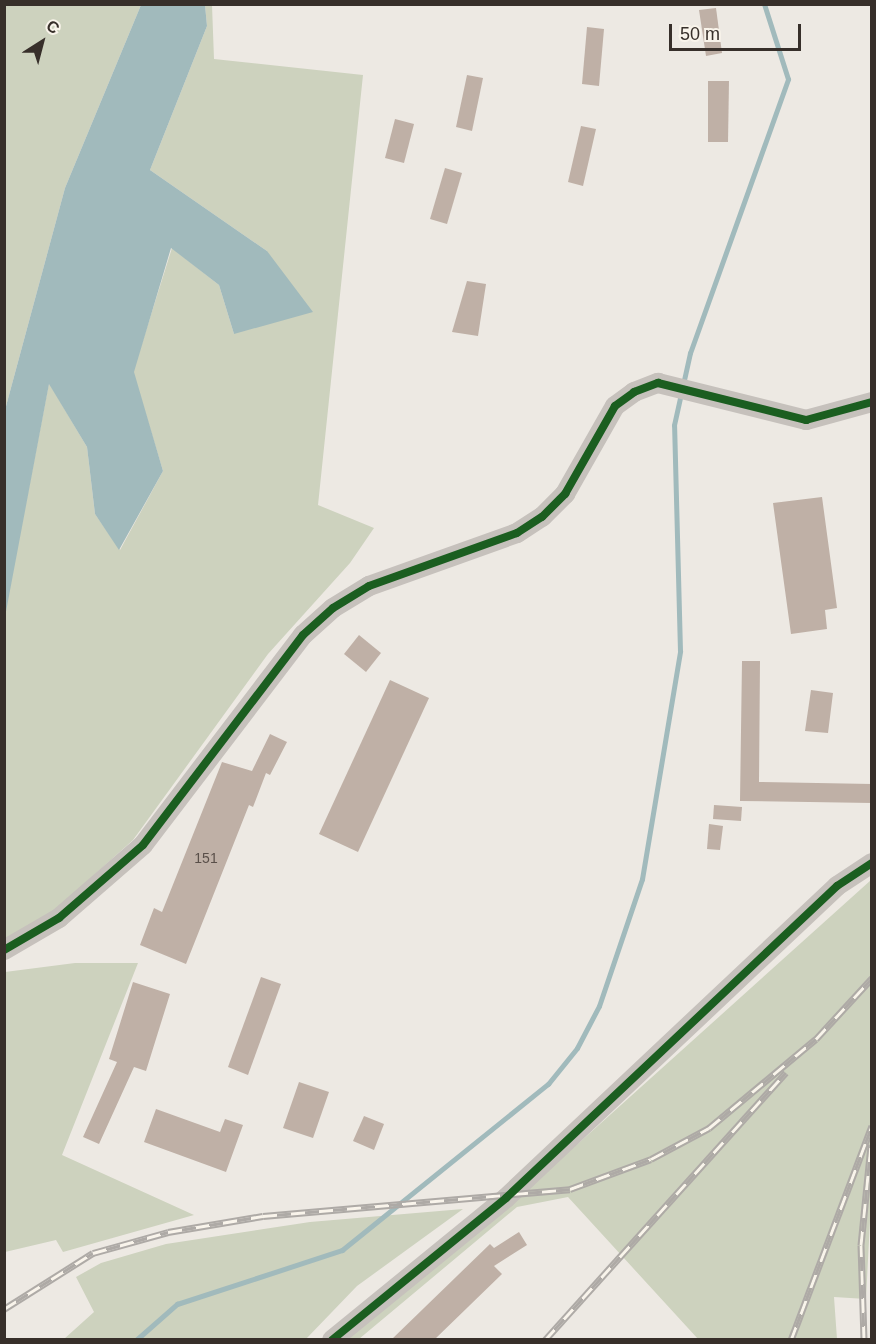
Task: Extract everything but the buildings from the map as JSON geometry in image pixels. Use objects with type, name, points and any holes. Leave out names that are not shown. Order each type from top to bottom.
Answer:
[{"type":"street","points":[[4,950],[59,918],[143,845],[303,635],[333,608],[369,586],[517,533],[542,517],[565,494],[615,406],[634,392],[658,383],[701,391],[806,420],[872,402]]},
{"type":"street","points":[[332,1340],[506,1198],[837,886],[872,863]]},
{"type":"green space","points":[[5,5],[141,5],[65,188],[5,410]]},
{"type":"green space","points":[[205,5],[212,5],[214,59],[363,75],[318,505],[374,528],[350,563],[268,654],[133,840],[45,919],[5,943],[4,617],[49,383],[87,447],[95,514],[120,550],[163,471],[133,372],[172,248],[219,285],[234,334],[267,251],[150,170],[207,26]]},
{"type":"green space","points":[[871,880],[872,1182],[866,1299],[834,1297],[837,1339],[698,1339],[568,1197],[517,1207],[359,1339],[339,1340],[581,1141]]},
{"type":"green space","points":[[75,963],[138,963],[62,1155],[194,1215],[63,1252],[56,1240],[5,1252],[5,972]]},
{"type":"green space","points":[[463,1209],[357,1286],[306,1339],[64,1339],[94,1312],[76,1277],[101,1263],[166,1244],[310,1222]]},
{"type":"water","points":[[141,5],[205,5],[207,26],[150,170],[267,251],[313,312],[234,334],[219,285],[171,248],[134,372],[163,471],[119,550],[95,514],[87,447],[49,384],[5,617],[5,410],[65,188]]},
{"type":"waterway","points":[[136,1340],[177,1304],[342,1250],[548,1084],[577,1048],[599,1006],[642,879],[680,651],[674,425],[690,353],[788,79],[764,4]]},
{"type":"railway","points":[[4,1309],[93,1253],[168,1232],[263,1216],[570,1189],[651,1159],[709,1128],[816,1039],[872,978]]},
{"type":"railway","points":[[545,1340],[786,1072]]},
{"type":"railway","points":[[791,1340],[872,1126]]},
{"type":"railway","points":[[864,1340],[861,1245],[871,1144]]},
{"type":"cycle path","points":[[4,950],[59,918],[143,845],[303,635],[333,608],[369,586],[517,533],[542,517],[565,494],[615,406],[634,392],[658,383],[806,420],[872,402]]},
{"type":"cycle path","points":[[332,1340],[506,1198],[837,886],[872,863]]}]
